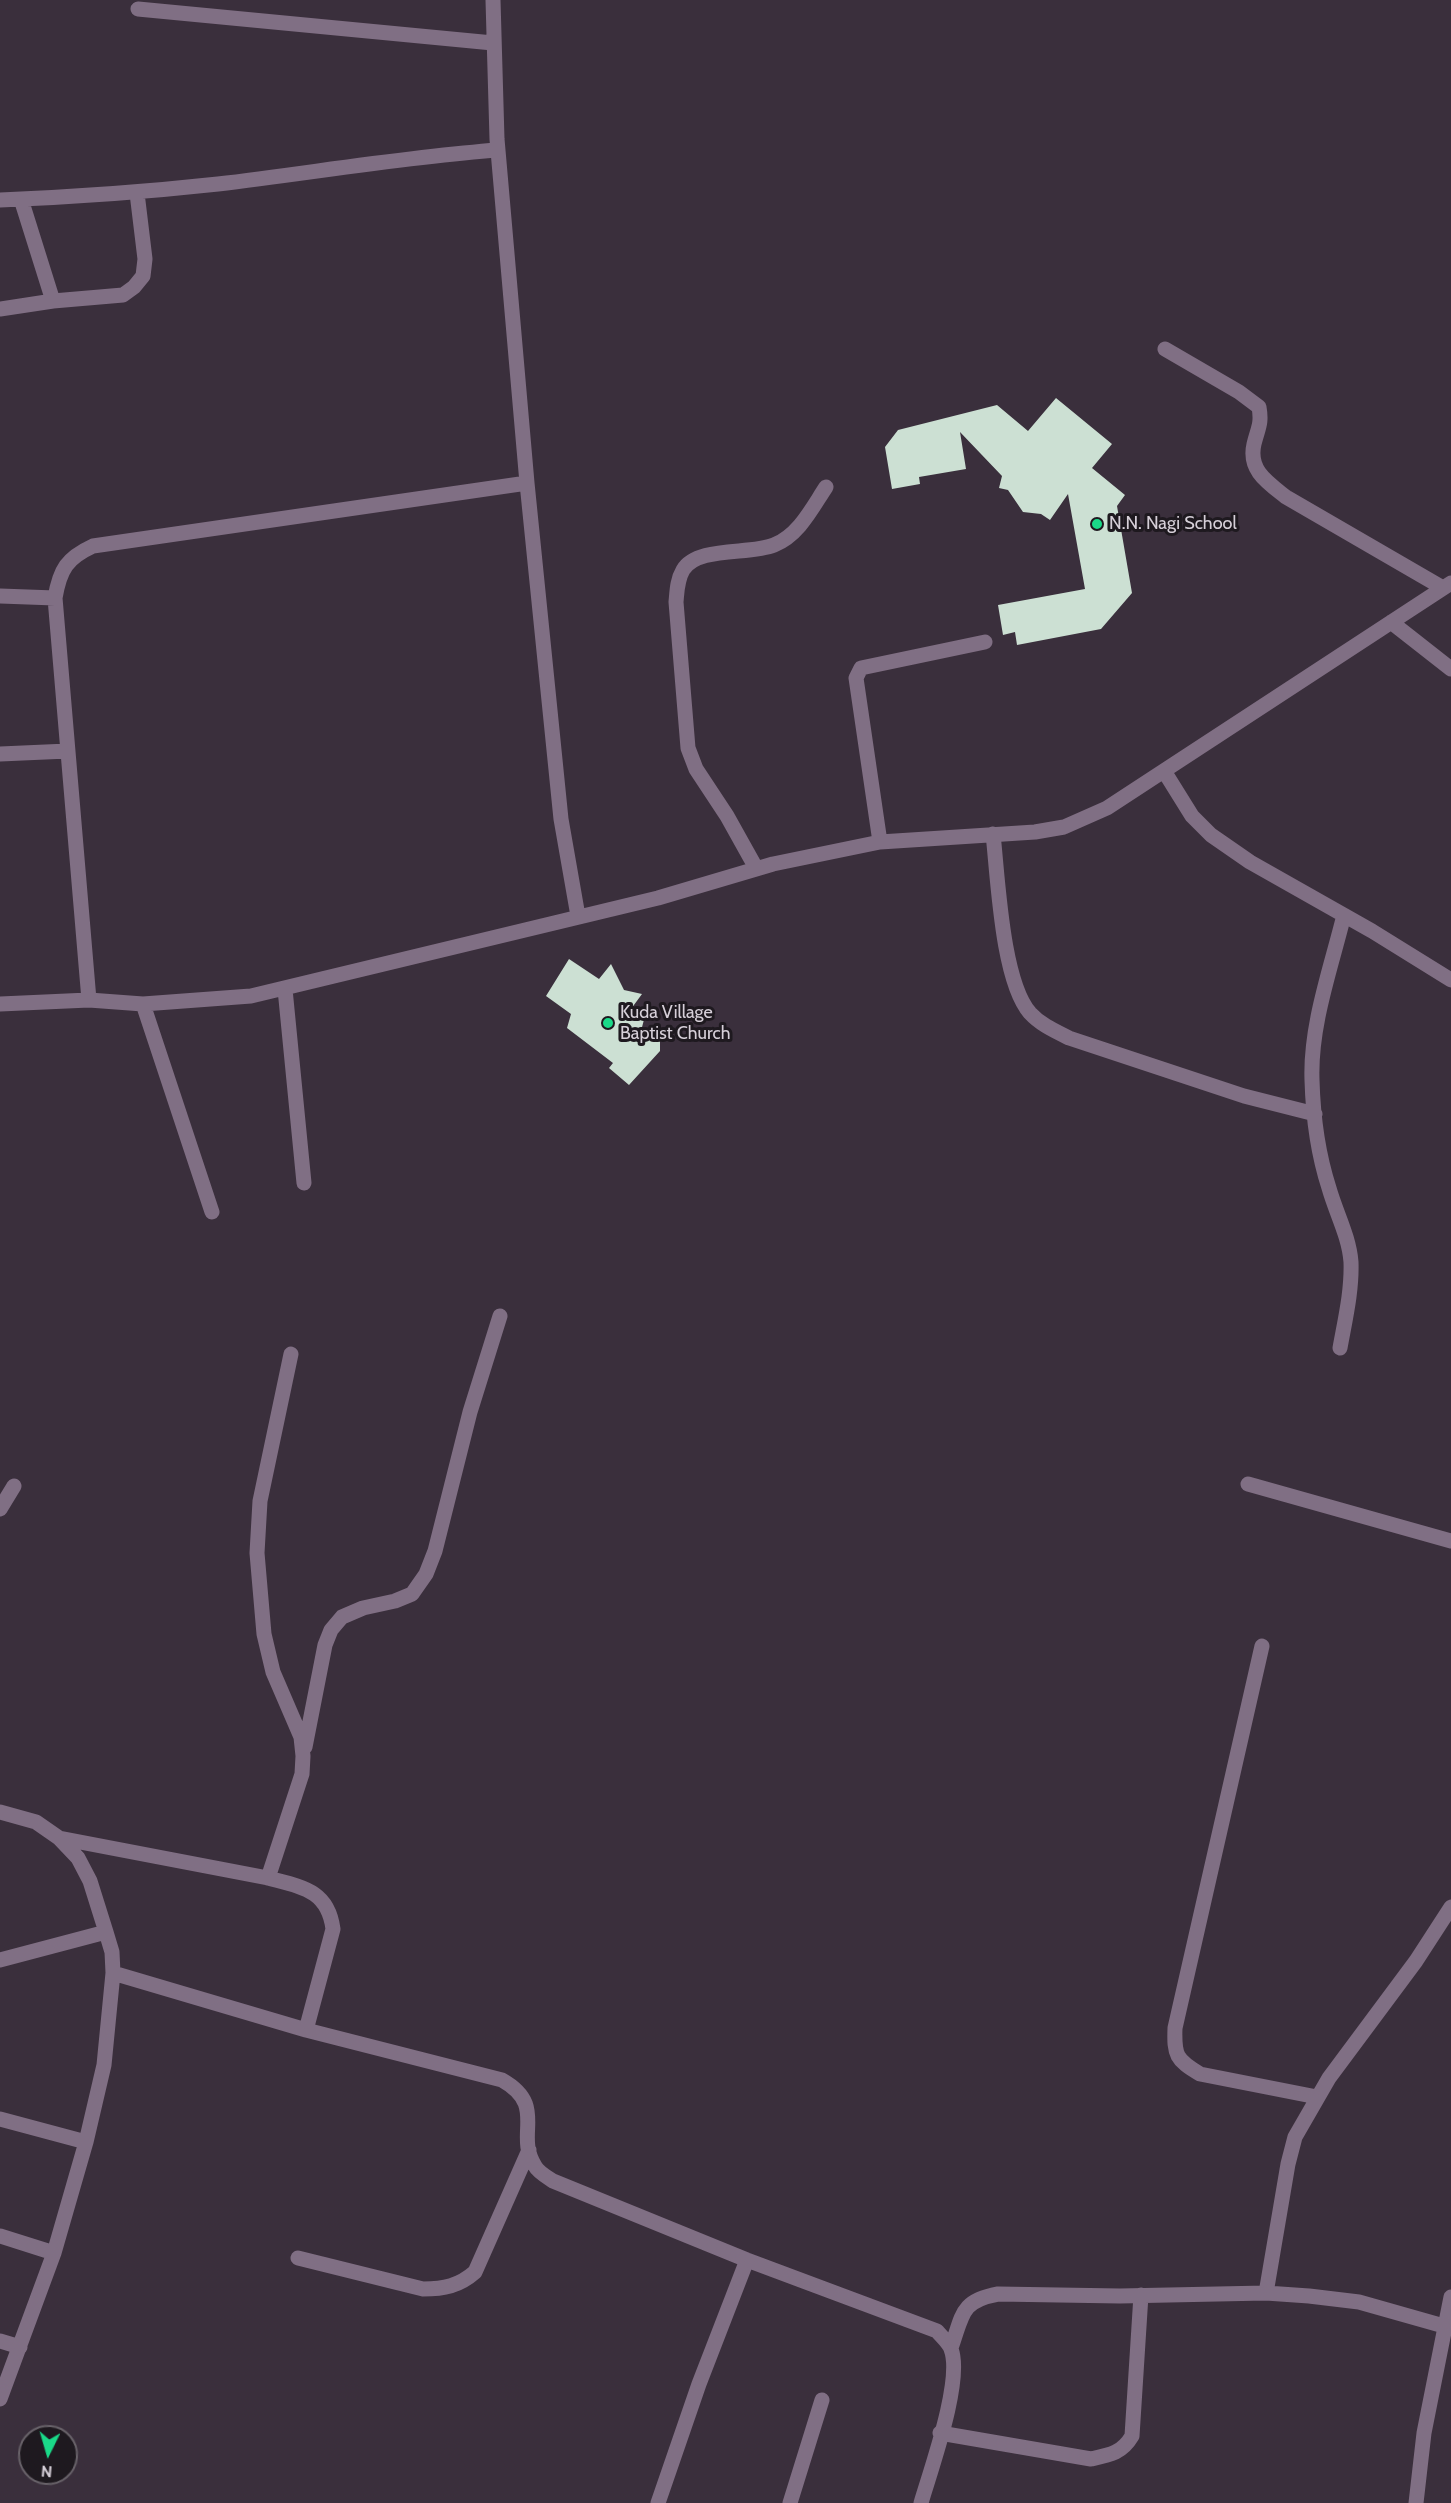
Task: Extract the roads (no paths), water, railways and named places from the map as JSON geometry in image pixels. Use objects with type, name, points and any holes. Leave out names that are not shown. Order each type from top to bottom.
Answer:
[{"type":"street","points":[[493,0],[498,150],[527,483],[561,819],[578,916]]},
{"type":"street","points":[[138,9],[493,43]]},
{"type":"street","points":[[0,200],[137,193],[285,176],[418,156],[498,150]]},
{"type":"street","points":[[0,309],[53,301],[123,295],[134,287],[143,276],[145,259],[137,193]]},
{"type":"street","points":[[21,199],[53,301]]},
{"type":"street","points":[[0,1004],[89,1000],[143,1004],[251,996],[658,898],[756,868],[880,842],[1035,832],[1064,827],[1089,818],[1447,586],[1286,496],[1269,484],[1260,475],[1252,460],[1254,444],[1262,421],[1259,406],[1165,349]]},
{"type":"street","points":[[89,1000],[55,598],[64,566],[76,554],[93,546],[527,483]]},
{"type":"street","points":[[756,868],[727,816],[696,770],[688,748],[676,602],[678,583],[683,569],[701,557],[760,549],[783,540],[802,523],[826,487]]},
{"type":"street","points":[[0,596],[55,598]]},
{"type":"street","points":[[1391,622],[1451,669]]},
{"type":"street","points":[[880,842],[856,678],[858,672],[861,668],[985,642]]},
{"type":"street","points":[[0,754],[68,751]]},
{"type":"street","points":[[1164,771],[1192,816],[1210,835],[1250,862],[1344,915],[1451,980]]},
{"type":"street","points":[[993,834],[1007,956],[1017,993],[1030,1012],[1044,1025],[1069,1038],[1244,1096],[1315,1114]]},
{"type":"street","points":[[1340,1348],[1351,1284],[1351,1261],[1348,1243],[1328,1187],[1315,1114],[1312,1079],[1318,1017],[1344,915]]},
{"type":"street","points":[[285,989],[304,1184]]},
{"type":"street","points":[[143,1004],[212,1212]]},
{"type":"street","points":[[268,1878],[302,1774],[303,1756],[325,1645],[331,1630],[342,1617],[363,1608],[395,1601],[412,1594],[426,1575],[435,1551],[471,1412],[500,1316]]},
{"type":"street","points":[[291,1354],[260,1502],[257,1553],[264,1634],[276,1680],[301,1737],[303,1756]]},
{"type":"street","points":[[1248,1484],[1451,1541]]},
{"type":"street","points":[[0,1509],[14,1486]]},
{"type":"street","points":[[1262,1646],[1175,2028],[1174,2050],[1183,2064],[1200,2074],[1317,2097]]},
{"type":"street","points":[[0,1812],[36,1822],[59,1838],[78,1858],[90,1881],[106,1932],[112,1952],[113,1973],[104,2065],[86,2142],[54,2253],[0,2399]]},
{"type":"street","points":[[59,1838],[268,1878],[302,1887],[319,1896],[331,1912],[333,1929],[306,2030]]},
{"type":"street","points":[[1266,2293],[1288,2164],[1295,2137],[1317,2097],[1416,1961],[1451,1907]]},
{"type":"street","points":[[0,1960],[106,1932]]},
{"type":"street","points":[[113,1973],[306,2030],[502,2080],[516,2088],[525,2100],[530,2150],[535,2166],[553,2181],[747,2260],[936,2331],[951,2348]]},
{"type":"street","points":[[0,2119],[86,2142]]},
{"type":"street","points":[[298,2258],[423,2289],[443,2289],[463,2283],[475,2272],[530,2150]]},
{"type":"street","points":[[0,2236],[54,2253]]},
{"type":"street","points":[[658,2503],[699,2384],[747,2260]]},
{"type":"street","points":[[921,2503],[950,2396],[954,2364],[951,2348],[963,2313],[969,2304],[980,2297],[998,2294],[1266,2293],[1338,2299],[1448,2328]]},
{"type":"street","points":[[940,2433],[1091,2459],[1110,2455],[1124,2448],[1132,2436],[1141,2295]]},
{"type":"street","points":[[1416,2503],[1424,2433],[1448,2328],[1451,2297]]},
{"type":"street","points":[[0,2341],[20,2347]]},
{"type":"street","points":[[790,2503],[822,2400]]},
{"type":"place","name":"N.N. Nagi School","points":[[1097,524]]},
{"type":"place","name":"Kuda Village Baptist Church","points":[[608,1023]]}]
